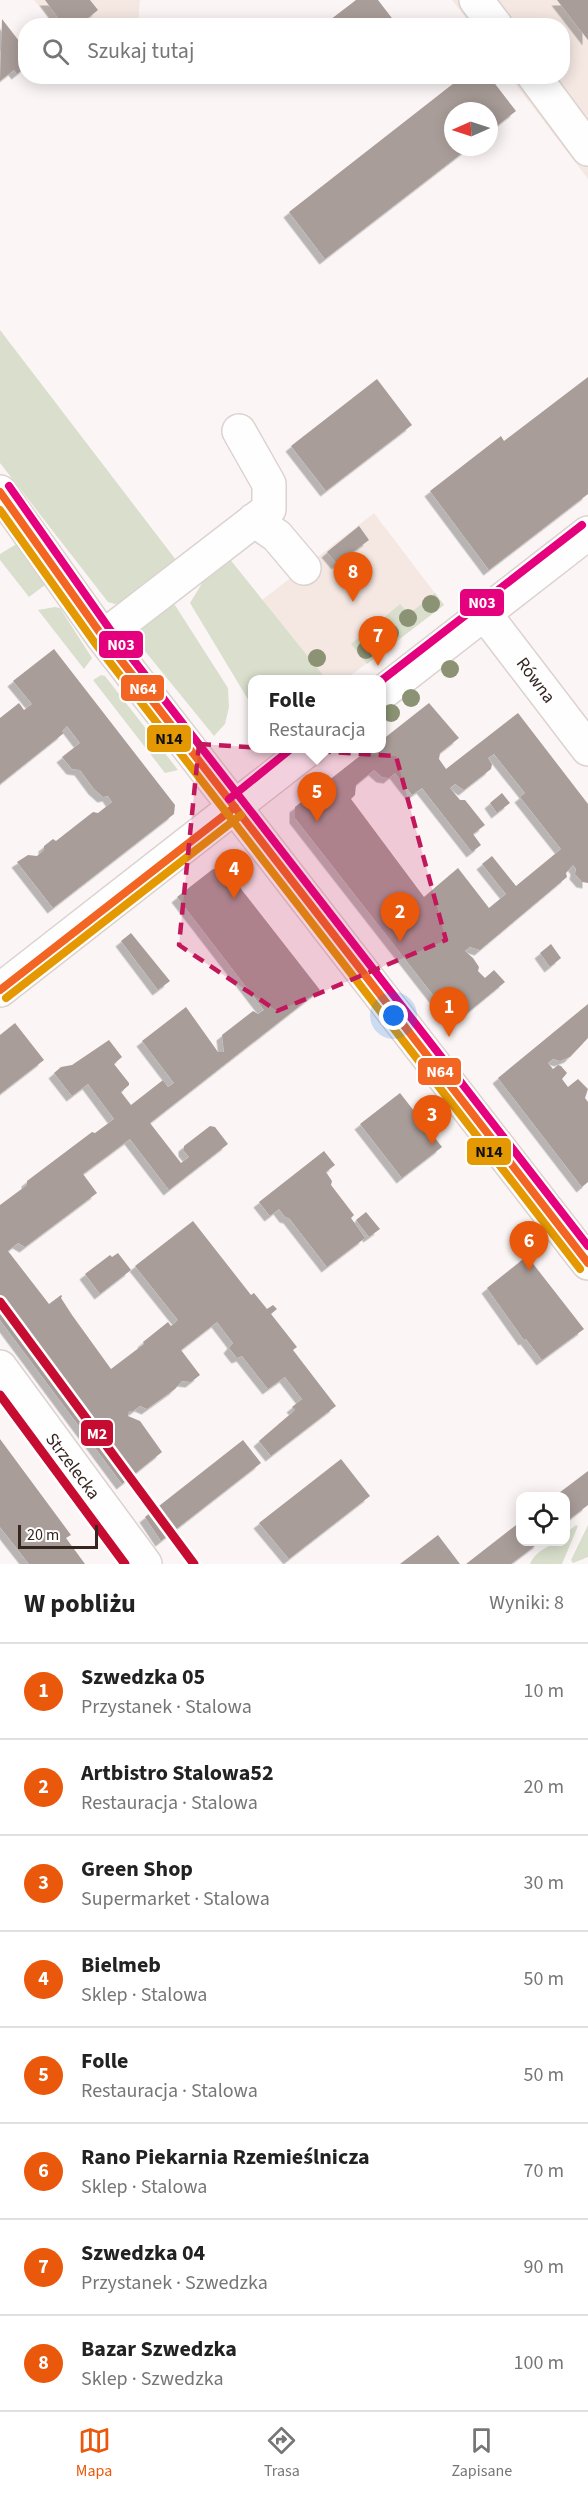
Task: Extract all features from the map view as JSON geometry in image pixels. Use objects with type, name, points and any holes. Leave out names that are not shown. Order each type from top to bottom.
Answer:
[{"type":"street","points":[[476,0],[490,18]]},
{"type":"street","points":[[540,84],[588,149]]},
{"type":"street","points":[[103,637],[269,509],[269,484],[239,431]]},
{"type":"street","points":[[0,492],[103,637],[588,1263]]},
{"type":"street","points":[[254,520],[277,536],[304,568]]},
{"type":"street","points":[[386,689],[588,533]]},
{"type":"street","name":"Równa","points":[[484,613],[588,749]]},
{"type":"street","points":[[0,990],[304,753]]},
{"type":"street","name":"Strzelecka","points":[[0,1367],[146,1564]]},
{"type":"highlighted area","points":[[199,744],[396,756],[446,940],[277,1011],[179,945]]},
{"type":"shaded area","points":[[34,0],[140,0],[139,18],[48,18]]},
{"type":"shaded area","points":[[452,0],[588,0],[588,179],[515,84],[570,84],[570,18],[466,18]]},
{"type":"shaded area","points":[[374,513],[444,605],[351,675],[322,675],[262,600]]},
{"type":"green space","points":[[0,330],[176,560],[125,601],[115,604],[108,602],[0,463]]},
{"type":"green space","points":[[18,543],[45,585],[29,597],[0,560],[0,554]]},
{"type":"green space","points":[[229,558],[323,675],[248,675],[248,699],[190,603],[207,575]]},
{"type":"green space","points":[[435,593],[444,605],[367,664],[351,644],[366,632],[373,641],[388,628],[382,619],[400,604],[409,614]]},
{"type":"green space","points":[[173,602],[228,688],[229,707],[225,724],[214,736],[140,645],[142,626]]},
{"type":"green space","points":[[60,608],[92,658],[84,669],[38,610]]},
{"type":"green space","points":[[101,675],[105,676],[178,770],[165,773],[93,680]]},
{"type":"green space","points":[[588,1525],[588,1557],[573,1563],[571,1560]]},
{"type":"green space","points":[[578,1526],[570,1545],[570,1530]]},
{"type":"green space","points":[[570,1546],[562,1564],[530,1564],[532,1559],[545,1548]]},
{"type":"building","points":[[45,0],[90,0],[98,10],[88,18],[58,18]]},
{"type":"building","points":[[356,0],[378,0],[392,18],[333,18]]},
{"type":"building","points":[[557,0],[588,0],[588,40]]},
{"type":"building","points":[[2,19],[18,40],[18,73],[14,70],[0,81]]},
{"type":"building","points":[[453,84],[495,84],[516,111],[498,125],[498,102],[444,102],[444,156],[458,156],[325,259],[289,212]]},
{"type":"building","points":[[588,377],[588,494],[489,570],[430,491],[501,436],[504,441]]},
{"type":"building","points":[[377,379],[412,425],[326,491],[291,446]]},
{"type":"building","points":[[359,526],[369,540],[337,564],[327,552]]},
{"type":"building","points":[[54,649],[175,805],[174,814],[53,908],[17,862],[28,855],[37,856],[53,839],[56,841],[93,812],[98,813],[112,802],[108,796],[103,797],[94,789],[80,770],[72,769],[62,757],[80,743],[67,726],[62,731],[64,733],[0,784],[0,718],[19,703],[24,710],[32,704],[13,681]]},
{"type":"building","points":[[429,703],[459,738],[440,753],[439,759],[446,769],[518,713],[588,804],[588,883],[582,882],[575,874],[576,869],[573,865],[566,873],[567,877],[480,950],[470,947],[465,951],[473,958],[479,967],[478,971],[485,978],[494,970],[505,982],[455,1023],[295,818],[295,807],[364,753],[386,753],[386,737]],"holes":[[[494,754],[525,793],[520,797],[561,849],[516,886],[492,856],[482,864],[506,894],[489,908],[458,868],[424,897],[351,799],[355,795],[356,785],[374,770],[382,777],[389,778],[395,773],[412,795],[422,788],[472,852],[481,845],[473,834],[485,825],[465,800],[460,800],[450,788],[455,784],[464,790],[491,769],[492,764],[488,758]]]},
{"type":"building","points":[[502,793],[510,803],[497,813],[490,803]]},
{"type":"building","points":[[213,869],[227,871],[320,990],[150,1123],[181,1163],[189,1157],[184,1151],[184,1146],[210,1126],[215,1127],[228,1144],[169,1190],[130,1139],[83,1174],[97,1193],[25,1247],[18,1243],[8,1251],[49,1304],[62,1296],[61,1298],[72,1315],[111,1369],[168,1322],[171,1326],[178,1320],[135,1266],[193,1221],[251,1295],[254,1293],[267,1309],[273,1305],[277,1309],[271,1314],[297,1347],[293,1350],[336,1406],[271,1456],[259,1441],[295,1410],[292,1407],[302,1399],[285,1377],[268,1389],[242,1356],[237,1358],[229,1348],[233,1343],[217,1322],[181,1350],[200,1375],[191,1382],[182,1381],[175,1389],[147,1409],[140,1406],[129,1411],[128,1416],[140,1421],[162,1452],[122,1484],[0,1320],[0,1205],[27,1185],[27,1181],[92,1132],[95,1133],[114,1119],[88,1084],[72,1096],[54,1073],[61,1067],[72,1065],[109,1040],[122,1057],[114,1064],[129,1083],[121,1092],[131,1105],[163,1080],[168,1087],[174,1083],[142,1041],[186,1007],[218,1052],[224,1052],[222,1035],[253,1011],[258,1014],[264,1010],[177,897]]},
{"type":"building","points":[[131,933],[170,981],[158,990],[121,941]]},
{"type":"building","points":[[551,944],[561,958],[550,967],[540,953]]},
{"type":"building","points":[[588,1004],[588,1038],[570,1057],[560,1061],[553,1059],[548,1063],[553,1069],[558,1065],[561,1066],[567,1073],[562,1079],[568,1087],[578,1079],[588,1089],[585,1098],[588,1102],[588,1182],[582,1187],[498,1078]]},
{"type":"building","points":[[15,1023],[44,1060],[0,1094],[0,1035]]},
{"type":"building","points":[[400,1093],[442,1147],[402,1178],[360,1124]]},
{"type":"building","points":[[324,1151],[335,1165],[326,1172],[332,1181],[331,1185],[354,1215],[351,1218],[365,1238],[327,1267],[289,1218],[285,1217],[279,1209],[270,1216],[259,1202]]},
{"type":"building","points":[[366,1212],[380,1229],[369,1237],[356,1220]]},
{"type":"building","points":[[118,1253],[131,1270],[100,1294],[85,1274],[110,1255],[112,1257]]},
{"type":"building","points":[[527,1256],[584,1329],[542,1360],[526,1339],[524,1340],[487,1288]]},
{"type":"building","points":[[0,1439],[71,1535],[66,1538],[85,1564],[29,1564],[0,1527]]},
{"type":"building","points":[[243,1440],[261,1463],[161,1541],[145,1517]]},
{"type":"building","points":[[341,1459],[370,1496],[289,1559],[259,1523]]},
{"type":"building","points":[[588,1471],[588,1505],[570,1519],[570,1492],[560,1492]]},
{"type":"building","points":[[516,1525],[516,1546],[535,1546],[511,1564],[466,1564]]},
{"type":"building","points":[[438,1535],[460,1564],[400,1564]]},
{"type":"transit line","name":"N03","points":[[9,486],[111,631],[588,1246]]},
{"type":"transit line","name":"N64","points":[[0,492],[103,637],[588,1263]]},
{"type":"transit line","name":"N14","points":[[0,510],[95,643],[580,1269]]},
{"type":"transit line","name":"N03","points":[[386,677],[582,525]]},
{"type":"transit line","name":"N03","points":[[229,799],[286,753]]},
{"type":"transit line","name":"N64","points":[[0,990],[235,807]]},
{"type":"transit line","name":"N14","points":[[6,998],[241,815]]},
{"type":"transit line","name":"M2","points":[[0,1302],[194,1564]]},
{"type":"transit line","name":"M2","points":[[0,1395],[125,1564]]},
{"type":"place","name":"Bazar Szwedzka","points":[[353,602]]},
{"type":"place","name":"Szwedzka 04","points":[[378,666]]},
{"type":"place","name":"Folle","points":[[317,822]]},
{"type":"place","name":"Bielmeb","points":[[234,899]]},
{"type":"place","name":"Artbistro Stalowa52","points":[[400,942]]},
{"type":"place","name":"Szwedzka 05","points":[[449,1037]]},
{"type":"place","name":"Green Shop","points":[[432,1145]]},
{"type":"place","name":"Rano Piekarnia Rzemieślnicza","points":[[529,1271]]}]
